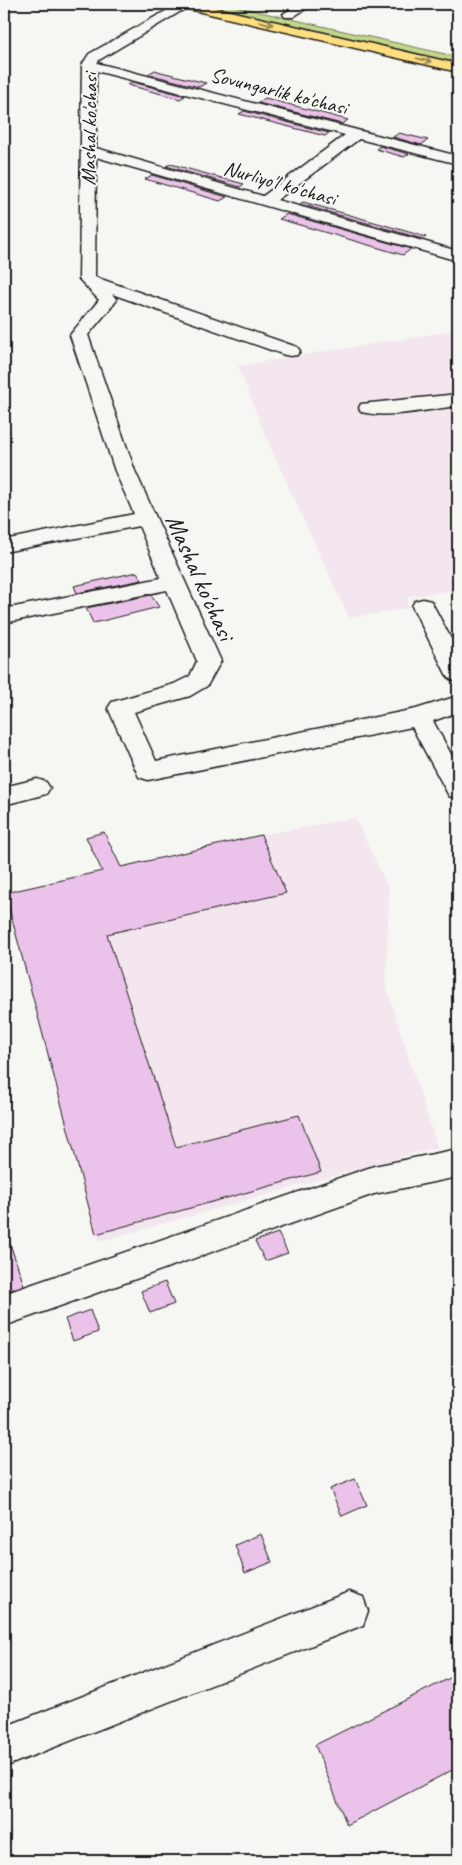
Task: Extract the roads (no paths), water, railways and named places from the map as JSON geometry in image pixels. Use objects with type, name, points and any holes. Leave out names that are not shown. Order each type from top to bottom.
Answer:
[{"type":"main road","points":[[185,4],[458,68]]},
{"type":"main road","points":[[272,10],[308,18]]},
{"type":"street","name":"Mashal ko'chasi","points":[[185,4],[94,56],[89,65],[87,280],[108,300],[79,334],[125,471],[210,661],[199,681],[182,690],[120,708],[148,771],[239,751],[419,717]]},
{"type":"street","points":[[290,14],[307,4]]},
{"type":"street","name":"Sovungarlik ko'chasi","points":[[89,65],[458,160]]},
{"type":"street","points":[[265,201],[358,134]]},
{"type":"street","name":"Nurliyo'l ko'chasi","points":[[89,151],[458,256]]},
{"type":"street","points":[[87,280],[291,351]]},
{"type":"street","points":[[368,408],[399,408],[458,400]]},
{"type":"street","points":[[4,546],[146,518]]},
{"type":"street","points":[[4,616],[175,582]]},
{"type":"street","points":[[423,606],[458,674]]},
{"type":"street","points":[[458,704],[419,717],[458,790]]},
{"type":"street","points":[[4,796],[37,788]]},
{"type":"street","points":[[4,1310],[374,1180],[458,1163]]},
{"type":"street","points":[[4,1747],[349,1611]]}]
